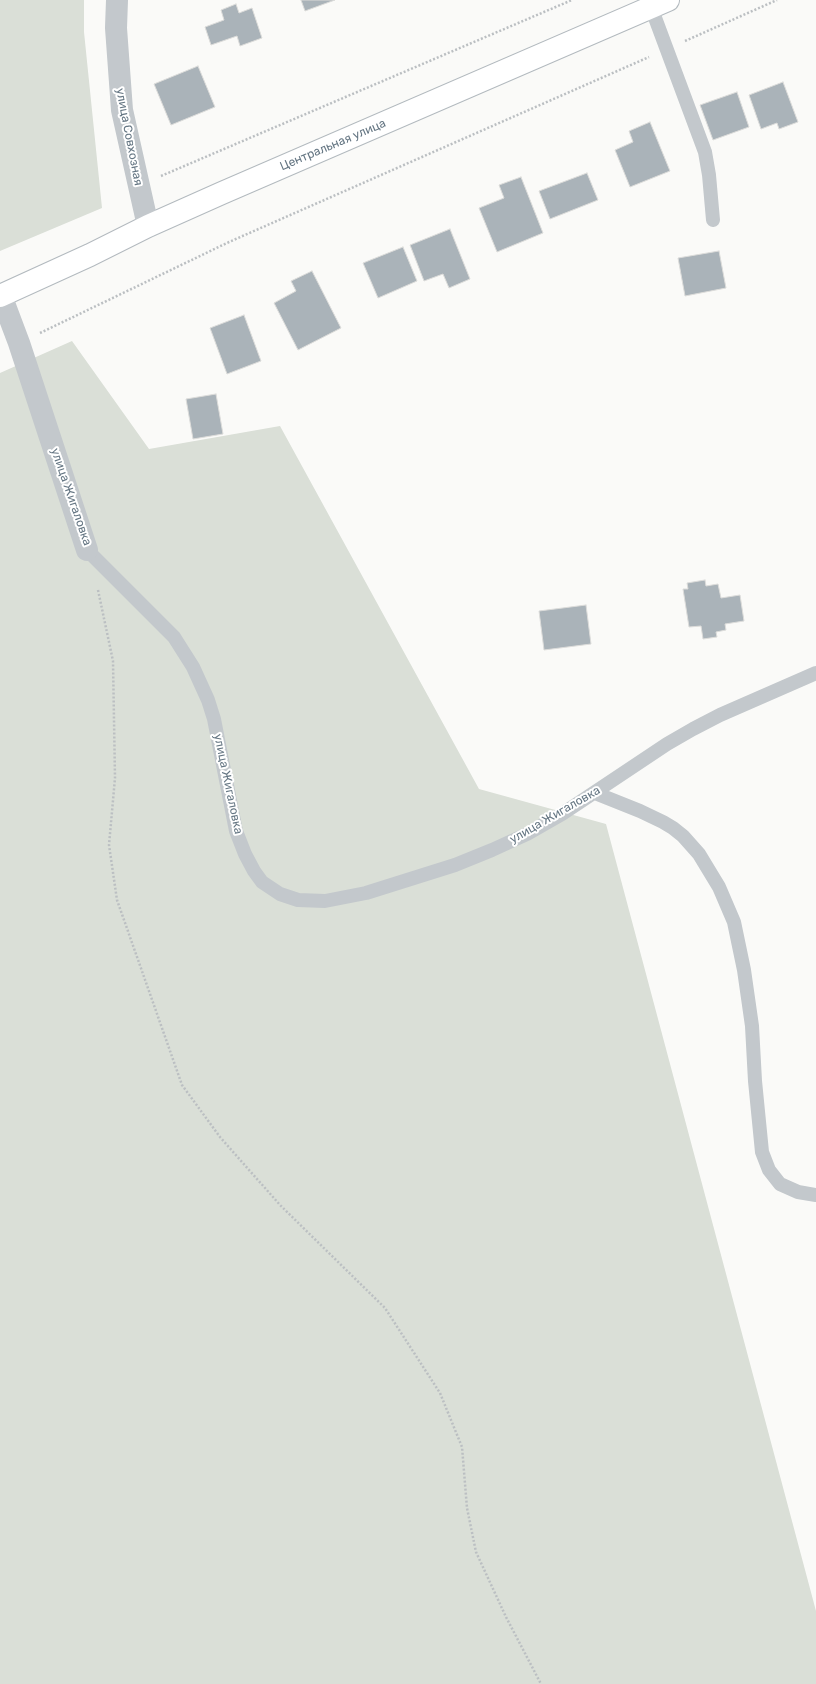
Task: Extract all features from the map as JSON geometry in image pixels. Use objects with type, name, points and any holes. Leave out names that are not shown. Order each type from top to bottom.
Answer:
[{"type":"main road","name":"Центральная улица","points":[[1,295],[90,255],[148,226],[660,4]]},
{"type":"street","name":"улица Совхозная","points":[[117,0],[116,28],[120,96],[138,186],[148,226]]},
{"type":"street","name":"улица Жигаловка","points":[[1,295],[19,343],[87,550]]},
{"type":"lane","points":[[660,4],[705,152],[713,220]]},
{"type":"lane","name":"улица Жигаловка","points":[[87,550],[174,637],[193,667],[208,700],[214,719],[236,831],[249,863],[258,876],[270,888],[280,894],[298,900],[325,901],[366,893],[455,865],[527,834],[595,793],[667,744],[693,729],[720,715],[816,673]]},
{"type":"lane","points":[[595,793],[663,822],[678,832],[699,854],[719,887],[734,922],[744,970],[752,1026],[755,1081],[762,1152],[769,1170],[780,1184],[798,1192],[816,1194]]},
{"type":"path","points":[[138,186],[572,0]]},
{"type":"path","points":[[682,42],[777,0]]},
{"type":"path","points":[[19,343],[229,242],[653,55]]},
{"type":"path","points":[[96,585],[113,661],[115,778],[108,845],[117,900],[182,1085],[220,1137],[280,1205],[385,1308],[440,1394],[462,1447],[467,1508],[476,1552],[506,1617],[541,1684]]},
{"type":"shaded area","points":[[0,0],[84,0],[84,32],[102,208],[0,251]]},
{"type":"shaded area","points":[[72,341],[149,449],[280,426],[479,789],[606,824],[816,1611],[816,1684],[0,1684],[0,373]]},
{"type":"building","points":[[301,0],[335,0],[305,11]]},
{"type":"building","points":[[236,4],[239,13],[252,8],[262,38],[240,46],[237,36],[211,45],[205,27],[224,20],[221,10]]},
{"type":"building","points":[[198,66],[215,107],[171,125],[154,84]]},
{"type":"building","points":[[783,82],[798,122],[779,129],[777,123],[761,129],[749,95]]},
{"type":"building","points":[[737,92],[749,127],[713,140],[700,105]]},
{"type":"building","points":[[650,122],[670,171],[630,187],[615,150],[633,142],[629,131]]},
{"type":"building","points":[[587,173],[598,200],[550,219],[539,191]]},
{"type":"building","points":[[521,177],[543,233],[497,252],[479,208],[504,198],[499,185]]},
{"type":"building","points":[[450,229],[470,279],[449,288],[443,274],[424,281],[410,245]]},
{"type":"building","points":[[403,247],[417,281],[378,298],[363,263]]},
{"type":"building","points":[[719,251],[726,288],[685,296],[678,258]]},
{"type":"building","points":[[312,271],[341,328],[298,350],[274,303],[296,291],[291,281]]},
{"type":"building","points":[[244,315],[261,361],[227,374],[210,328]]},
{"type":"building","points":[[216,394],[223,434],[193,439],[186,399]]},
{"type":"building","points":[[705,580],[706,586],[718,584],[721,598],[740,595],[744,621],[725,624],[726,630],[716,632],[717,637],[703,639],[701,626],[689,627],[683,589],[688,589],[687,583]]},
{"type":"building","points":[[586,605],[591,644],[544,650],[539,611]]}]
